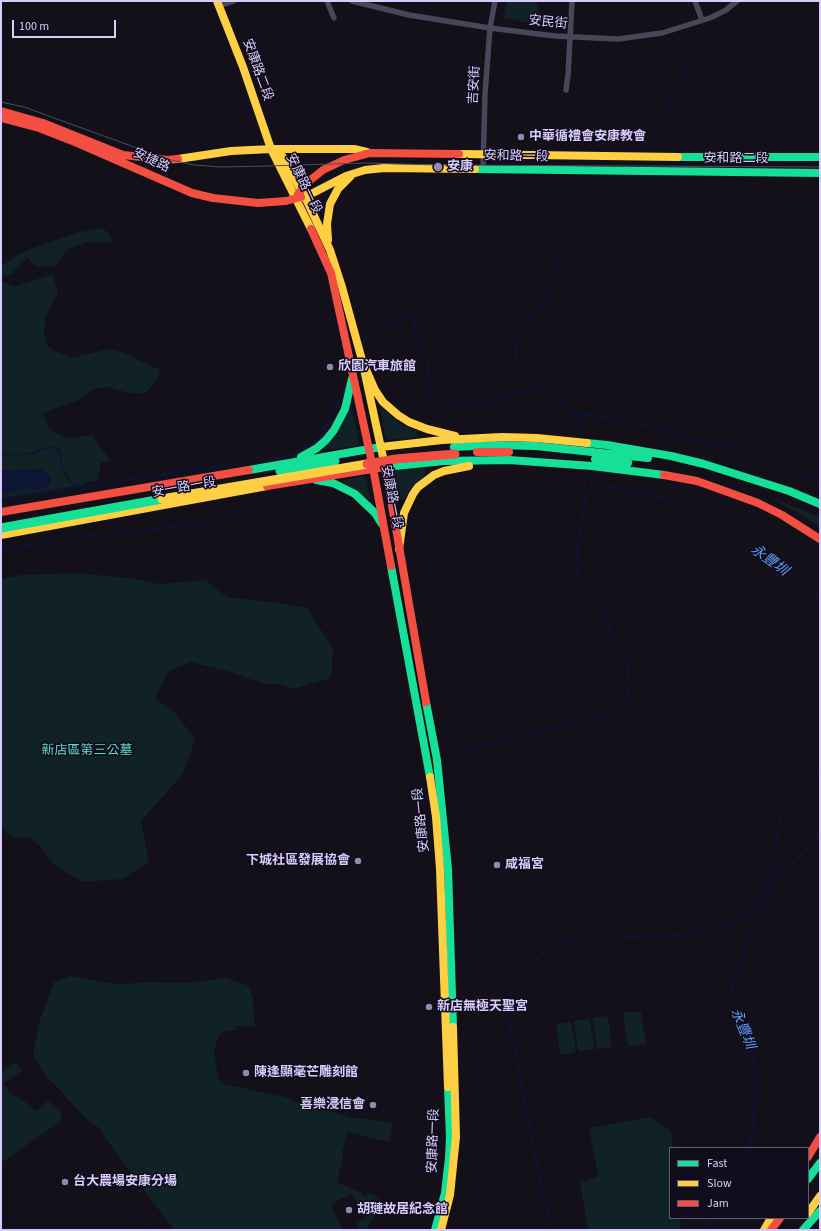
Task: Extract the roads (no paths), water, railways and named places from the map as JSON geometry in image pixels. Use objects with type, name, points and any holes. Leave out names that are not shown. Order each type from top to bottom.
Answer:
[{"type":"main road","name":"安康路二段","points":[[218,3],[243,67],[272,149]]},
{"type":"main road","name":"安捷路","points":[[1,111],[43,123],[170,185],[192,193],[213,198],[258,203],[284,202],[295,198]]},
{"type":"main road","name":"安捷路","points":[[1,118],[39,128],[103,151],[123,155],[167,160],[231,151],[272,149]]},
{"type":"main road","name":"安和路一段","points":[[272,149],[354,149],[370,153],[656,157]]},
{"type":"main road","name":"安康路一段","points":[[272,149],[283,157],[303,193],[330,250],[362,360],[385,467],[437,760],[448,870],[456,1137],[450,1195],[441,1230]]},
{"type":"main road","name":"安康路一段","points":[[272,149],[331,273],[373,468],[428,761],[436,817],[441,893],[450,1137],[449,1158],[444,1192],[435,1230]]},
{"type":"main road","name":"安和路一段","points":[[295,198],[303,193],[315,176],[333,164],[370,153]]},
{"type":"main road","name":"安和路二段","points":[[656,157],[820,157]]},
{"type":"main road","name":"安和路一段","points":[[303,193],[318,191],[339,179],[356,172],[384,168],[651,172]]},
{"type":"main road","points":[[330,250],[327,235],[330,204],[344,182],[356,172]]},
{"type":"main road","name":"安和路二段","points":[[651,172],[820,173]]},
{"type":"main road","points":[[362,360],[374,390],[383,402],[409,422],[427,429],[460,437],[521,437],[564,440],[637,449],[734,472],[789,491],[820,504]]},
{"type":"main road","points":[[294,461],[317,448],[334,430],[349,398],[353,374]]},
{"type":"main road","name":"安一路一段","points":[[1,512],[381,446],[477,438]]},
{"type":"main road","points":[[1,528],[292,476],[492,445],[536,446],[628,455],[682,464],[704,464]]},
{"type":"main road","points":[[1,521],[299,467],[388,453],[454,450],[525,452],[582,457],[679,472],[697,481],[758,503],[789,519],[820,539]]},
{"type":"main road","points":[[399,549],[404,513],[413,494],[425,481],[444,471],[458,467],[509,460],[592,466],[645,472],[697,481]]},
{"type":"main road","name":"安一路一段","points":[[1,535],[236,491],[373,468],[444,461],[509,460]]},
{"type":"main road","points":[[245,470],[248,489]]},
{"type":"main road","points":[[308,479],[333,483],[355,494],[375,513],[384,528]]},
{"type":"main road","points":[[809,1155],[820,1137]]},
{"type":"main road","points":[[809,1178],[820,1163]]},
{"type":"main road","points":[[809,1212],[820,1196]]},
{"type":"main road","points":[[804,1230],[820,1211]]},
{"type":"main road","points":[[764,1230],[770,1219]]},
{"type":"main road","points":[[772,1230],[779,1219]]},
{"type":"main road","points":[[796,1230],[803,1219]]},
{"type":"street","points":[[218,3],[234,1]]},
{"type":"street","points":[[327,1],[334,18]]},
{"type":"street","name":"安民街","points":[[352,1],[409,15],[490,28],[570,37],[618,39],[662,33],[702,20],[726,10],[737,1]]},
{"type":"street","name":"吉安街","points":[[483,170],[490,28],[495,1]]},
{"type":"street","points":[[566,90],[572,1]]},
{"type":"street","points":[[695,1],[702,20]]},
{"type":"water","points":[[42,469],[49,474],[51,478],[51,482],[47,487],[20,490],[1,495],[1,470]]},
{"type":"waterway","points":[[661,119],[698,48],[701,39]]},
{"type":"waterway","points":[[583,430],[576,415],[568,407],[535,386],[520,369],[515,351],[519,333],[528,320],[542,306],[562,242],[567,234],[593,215],[612,197],[622,183]]},
{"type":"waterway","points":[[362,347],[368,334],[411,316],[414,319],[415,325],[413,331],[427,356],[431,394],[443,401],[475,405],[535,386]]},
{"type":"waterway","points":[[248,461],[294,455],[321,437],[348,381]]},
{"type":"waterway","points":[[576,415],[584,414],[629,421],[745,452]]},
{"type":"waterway","points":[[1,455],[30,454],[45,448],[53,447],[59,450],[62,467],[71,483],[80,487],[237,463]]},
{"type":"waterway","points":[[773,463],[820,481]]},
{"type":"waterway","name":"永豐圳","points":[[584,475],[585,487]]},
{"type":"waterway","name":"永豐圳","points":[[585,478],[599,486],[612,487],[678,501]]},
{"type":"waterway","points":[[1,499],[80,487],[82,495]]},
{"type":"waterway","points":[[464,750],[609,714],[625,705],[630,684],[627,666],[610,632],[610,624],[602,608],[579,583],[576,570],[578,541],[585,497]]},
{"type":"waterway","points":[[84,500],[87,509]]},
{"type":"waterway","points":[[94,533],[95,535],[222,522],[238,511]]},
{"type":"waterway","name":"永豐圳","points":[[716,524],[780,566],[820,601]]},
{"type":"waterway","points":[[1,549],[95,535]]},
{"type":"waterway","points":[[810,776],[820,774]]},
{"type":"waterway","points":[[798,782],[805,778]]},
{"type":"waterway","points":[[778,855],[777,839],[782,812]]},
{"type":"waterway","name":"永豐圳","points":[[788,868],[809,847],[820,831]]},
{"type":"waterway","points":[[552,1230],[540,1180],[508,1014],[511,987],[545,951],[560,940],[679,935],[725,925],[753,910],[776,865]]},
{"type":"waterway","name":"永豐圳","points":[[749,1147],[753,1124],[755,1079],[753,1057],[747,1037],[741,1027],[729,998],[750,936],[775,883],[783,874]]},
{"type":"waterway","points":[[139,1217],[155,1230]]},
{"type":"waterway","name":"永豐圳","points":[[706,1230],[709,1225],[709,1219]]},
{"type":"tram line","points":[[1,102],[24,107],[167,159],[194,165],[221,167],[365,163],[438,165],[820,167]]},
{"type":"place","name":"中華循禮會安康教會","points":[[521,137]]},
{"type":"place","name":"安康","points":[[438,167]]},
{"type":"place","name":"欣園汽車旅館","points":[[330,367]]},
{"type":"place","name":"下城社區發展協會","points":[[358,861]]},
{"type":"place","name":"咸福宮","points":[[497,865]]},
{"type":"place","name":"新店無極天聖宮","points":[[429,1007]]},
{"type":"place","name":"陳逢顯毫芒雕刻館","points":[[246,1073]]},
{"type":"place","name":"喜樂浸信會","points":[[373,1105]]},
{"type":"place","name":"台大農場安康分場","points":[[65,1182]]},
{"type":"place","name":"胡璉故居紀念館","points":[[349,1210]]},
{"type":"park label","name":"新店區第三公墓","points":[[87,751]]}]
